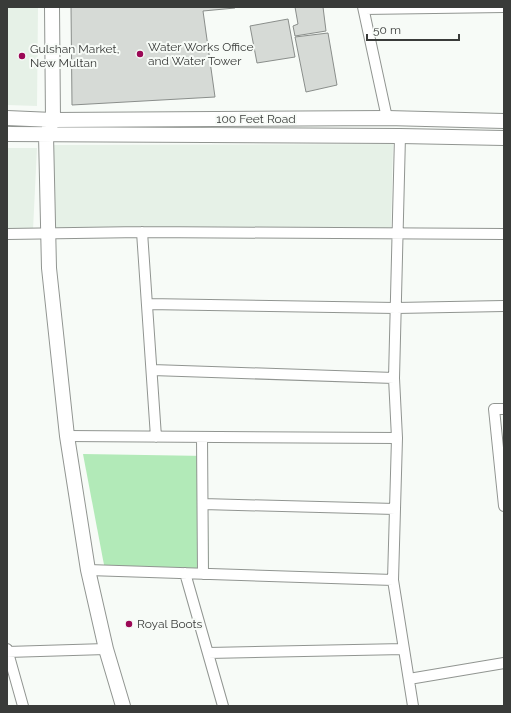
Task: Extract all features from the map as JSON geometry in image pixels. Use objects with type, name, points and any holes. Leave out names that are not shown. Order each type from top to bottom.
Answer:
[{"type":"main road","points":[[52,7],[53,120],[46,135],[47,234],[49,268],[67,436],[88,570],[106,649],[123,706]]},
{"type":"main road","name":"100 Feet Road","points":[[7,118],[53,120],[387,118],[504,121]]},
{"type":"main road","name":"100 Feet Road","points":[[7,134],[504,138]]},
{"type":"street","points":[[387,118],[364,8],[504,7]]},
{"type":"street","points":[[400,136],[394,378],[397,438],[393,580],[413,706]]},
{"type":"street","points":[[142,232],[156,437]]},
{"type":"street","points":[[7,234],[142,232],[504,234]]},
{"type":"street","points":[[147,304],[396,308],[504,306]]},
{"type":"street","points":[[152,370],[394,378]]},
{"type":"street","points":[[504,409],[494,409],[504,506]]},
{"type":"street","points":[[67,436],[397,438]]},
{"type":"street","points":[[202,437],[203,574]]},
{"type":"street","points":[[202,504],[395,509]]},
{"type":"street","points":[[88,570],[393,580]]},
{"type":"street","points":[[186,573],[222,706]]},
{"type":"street","points":[[23,706],[7,651],[106,649]]},
{"type":"street","points":[[208,653],[404,649]]},
{"type":"street","points":[[409,679],[504,663]]},
{"type":"shaded area","name":"Gulshan Market, New Multan","points":[[7,7],[38,7],[37,106],[7,105]]},
{"type":"shaded area","points":[[393,144],[391,229],[51,233],[53,145]]},
{"type":"shaded area","points":[[7,148],[37,148],[33,230],[7,230]]},
{"type":"green space","points":[[83,454],[207,456],[209,574],[105,570]]},
{"type":"building","name":"Water Works Office and Water Tower","points":[[71,7],[235,7],[203,11],[215,97],[72,105]]},
{"type":"building","points":[[295,7],[323,7],[326,31],[295,36],[293,26],[298,24]]},
{"type":"building","points":[[288,19],[295,57],[257,63],[250,26]]},
{"type":"building","points":[[328,33],[337,85],[306,92],[295,37]]},
{"type":"place","name":"Water Works Office and Water Tower","points":[[140,54]]},
{"type":"place","name":"Gulshan Market, New Multan","points":[[22,56]]},
{"type":"place","name":"Royal Boots","points":[[129,624]]}]
